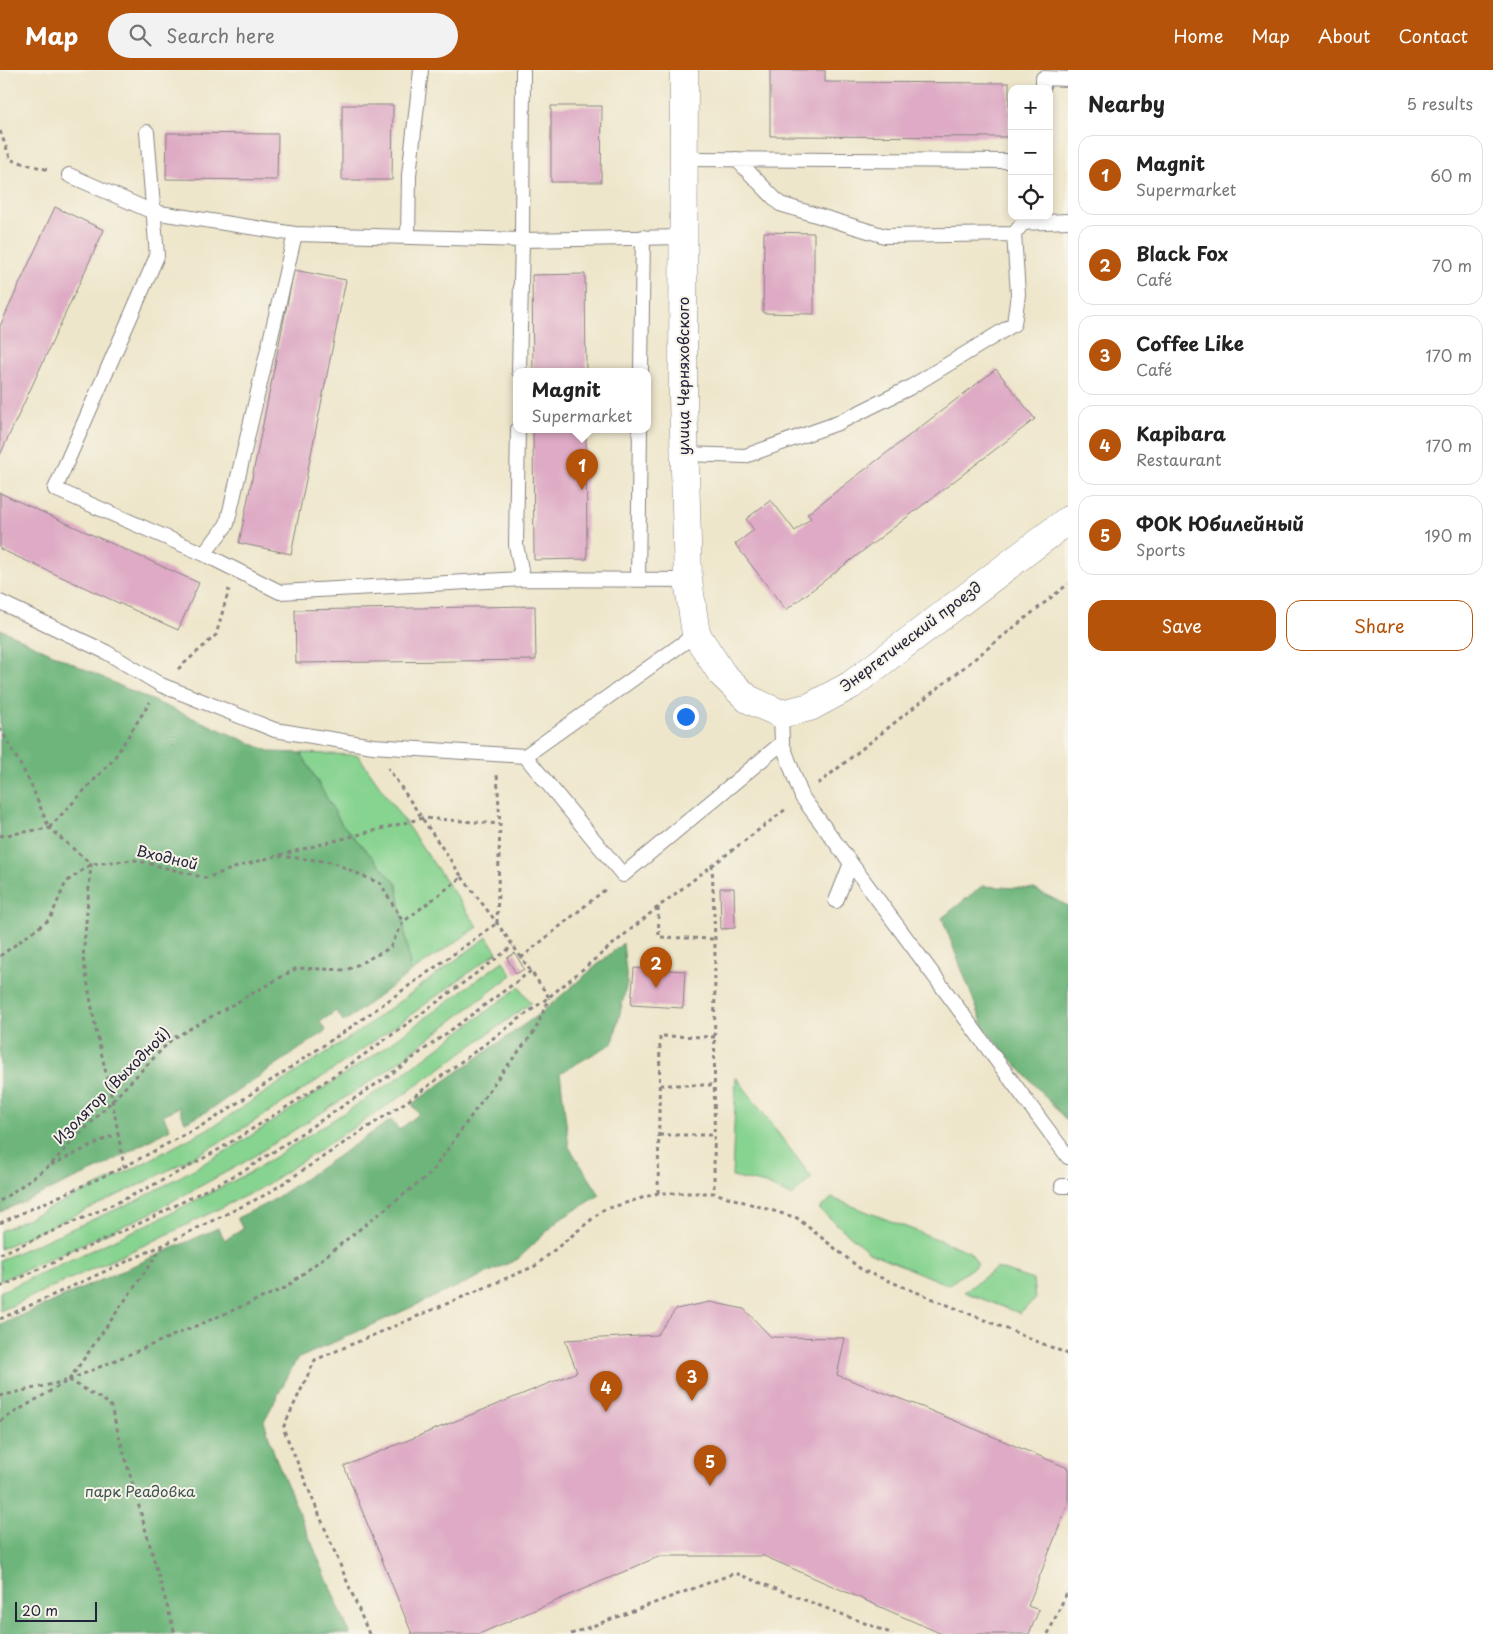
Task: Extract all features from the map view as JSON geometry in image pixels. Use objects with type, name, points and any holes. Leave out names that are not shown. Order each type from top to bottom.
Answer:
[{"type":"street","name":"улица Черняховского","points":[[684,70],[685,454],[688,580],[696,634],[722,674],[748,699],[781,714]]},
{"type":"street","name":"Энергетический проезд","points":[[781,714],[810,707],[851,685],[1068,520]]},
{"type":"lane","points":[[408,237],[409,175],[421,70]]},
{"type":"lane","points":[[519,368],[523,70]]},
{"type":"lane","points":[[1043,79],[1068,78]]},
{"type":"lane","points":[[147,132],[157,256],[55,489],[204,554],[280,592],[523,580],[688,580]]},
{"type":"lane","points":[[684,159],[1008,161]]},
{"type":"lane","points":[[736,159],[780,204],[885,236],[1014,234]]},
{"type":"lane","points":[[69,175],[153,212],[295,234],[522,240],[684,237]]},
{"type":"lane","points":[[685,454],[745,456],[838,423],[909,388],[1014,324],[1018,294],[1014,234],[1023,223],[1039,220]]},
{"type":"lane","points":[[1053,220],[1068,221]]},
{"type":"lane","points":[[204,554],[227,524],[295,234]]},
{"type":"lane","points":[[641,368],[643,238]]},
{"type":"lane","points":[[518,433],[516,545],[523,580]]},
{"type":"lane","points":[[638,580],[640,433]]},
{"type":"lane","points":[[0,602],[106,652],[161,685],[275,730],[374,746],[496,755],[526,756],[696,634]]},
{"type":"lane","points":[[781,714],[782,743],[802,797],[1068,1156]]},
{"type":"lane","points":[[526,756],[623,875],[782,743]]},
{"type":"lane","points":[[836,901],[851,863]]},
{"type":"path","points":[[0,131],[11,160],[69,175]]},
{"type":"path","points":[[0,728],[30,782],[48,828],[91,864]]},
{"type":"path","points":[[374,746],[462,877],[549,997]]},
{"type":"path","points":[[496,755],[500,824],[497,923]]},
{"type":"path","name":"Входной","points":[[91,864],[135,860],[206,878],[276,856],[423,818],[500,824]]},
{"type":"path","points":[[0,836],[48,828]]},
{"type":"path","points":[[276,856],[332,862],[381,884],[403,922]]},
{"type":"path","points":[[712,863],[715,939],[714,1193]]},
{"type":"path","points":[[0,956],[50,919],[66,882],[91,864]]},
{"type":"path","points":[[91,864],[84,958],[96,1030],[112,1099],[124,1167]]},
{"type":"path","points":[[521,958],[623,875]]},
{"type":"path","name":"Изолятор (Выходной)","points":[[0,1201],[48,1166],[172,1038],[297,968],[347,970],[390,948],[403,922],[462,877]]},
{"type":"path","points":[[658,907],[659,938],[715,939]]},
{"type":"path","points":[[0,1223],[124,1167],[212,1120],[354,1025],[497,923]]},
{"type":"path","points":[[0,1254],[137,1194],[231,1143],[370,1052],[513,946]]},
{"type":"path","points":[[0,1287],[149,1219],[247,1169],[387,1077],[531,971]]},
{"type":"path","points":[[0,1319],[163,1245],[267,1194],[409,1100],[549,997]]},
{"type":"path","points":[[0,1421],[69,1380],[285,1288],[431,1173],[500,1075],[535,1031],[549,997]]},
{"type":"path","points":[[658,1193],[660,1036],[715,1037]]},
{"type":"path","points":[[660,1085],[714,1085]]},
{"type":"path","points":[[48,1166],[118,1133]]},
{"type":"path","points":[[659,1135],[714,1135]]},
{"type":"path","points":[[369,1634],[283,1428],[315,1360],[535,1266],[603,1210],[658,1193],[714,1193],[797,1218],[862,1270],[1068,1354]]},
{"type":"path","points":[[0,1396],[69,1380],[163,1245]]},
{"type":"path","points":[[69,1380],[110,1404],[175,1634]]},
{"type":"path","points":[[571,1634],[735,1573],[892,1634]]},
{"type":"path","points":[[1048,1634],[1068,1590]]},
{"type":"green space","points":[[0,629],[131,691],[271,752],[301,753],[341,823],[397,884],[411,972],[344,1022],[336,1011],[320,1022],[326,1031],[208,1111],[185,1122],[179,1107],[163,1115],[170,1129],[102,1167],[0,1212]]},
{"type":"green space","points":[[301,753],[358,755],[478,927],[411,972],[397,884],[341,823]]},
{"type":"green space","points":[[982,886],[1034,889],[1068,906],[1068,1122],[985,1030],[942,918]]},
{"type":"green space","points":[[487,937],[497,952],[364,1048],[262,1117],[172,1169],[0,1249],[0,1231],[127,1172],[215,1125],[358,1032]]},
{"type":"green space","name":"парк Реадовка","points":[[623,943],[627,983],[613,1043],[560,1073],[569,1147],[600,1195],[559,1220],[518,1259],[297,1359],[264,1421],[275,1456],[350,1634],[0,1634],[0,1325],[218,1228],[225,1240],[243,1229],[237,1218],[270,1202],[391,1120],[399,1130],[419,1114],[412,1104],[542,1012]]},
{"type":"green space","points":[[503,961],[512,975],[385,1072],[243,1163],[147,1215],[0,1281],[0,1260],[140,1199],[235,1146],[373,1056]]},
{"type":"green space","points":[[519,987],[531,1003],[402,1096],[261,1188],[160,1238],[0,1311],[0,1292],[153,1222],[251,1172],[391,1083]]},
{"type":"green space","points":[[736,1077],[812,1178],[791,1196],[766,1184],[732,1177]]},
{"type":"green space","points":[[832,1198],[970,1252],[978,1264],[948,1285],[869,1252],[819,1209]]},
{"type":"green space","points":[[997,1268],[1033,1280],[1035,1300],[1019,1313],[964,1292]]},
{"type":"building","points":[[770,70],[825,70],[825,82],[1009,83],[1008,137],[770,136]]},
{"type":"building","points":[[342,105],[393,105],[392,180],[342,180]]},
{"type":"building","points":[[551,106],[602,106],[601,182],[551,182]]},
{"type":"building","points":[[167,133],[278,134],[277,180],[166,179]]},
{"type":"building","points":[[55,207],[104,230],[0,455],[0,326]]},
{"type":"building","points":[[764,232],[814,233],[814,314],[763,313]]},
{"type":"building","points":[[294,270],[346,280],[291,554],[239,543]]},
{"type":"building","points":[[585,274],[586,368],[533,368],[532,275]]},
{"type":"building","points":[[996,369],[1035,419],[786,610],[735,544],[754,530],[746,519],[771,500],[795,531],[811,518],[807,514]]},
{"type":"building","points":[[533,433],[586,433],[587,559],[534,560]]},
{"type":"building","points":[[0,493],[199,583],[178,630],[0,549]]},
{"type":"building","points":[[535,606],[536,660],[296,663],[295,610]]},
{"type":"building","points":[[720,888],[734,888],[735,928],[721,929]]},
{"type":"building","points":[[515,953],[524,969],[516,974],[507,958]]},
{"type":"building","points":[[634,968],[685,971],[683,1008],[631,1005]]},
{"type":"building","points":[[710,1302],[744,1309],[771,1337],[845,1338],[837,1375],[922,1407],[1068,1468],[1068,1504],[1028,1606],[1039,1610],[1029,1634],[942,1634],[764,1556],[660,1556],[479,1634],[412,1634],[344,1466],[577,1372],[565,1340],[657,1335],[676,1309]]},
{"type":"place","name":"Magnit","points":[[582,490]]},
{"type":"place","name":"Black Fox","points":[[656,988]]},
{"type":"place","name":"Coffee Like","points":[[692,1401]]},
{"type":"place","name":"Kapibara","points":[[606,1412]]},
{"type":"place","name":"ФОК Юбилейный","points":[[710,1486]]}]
